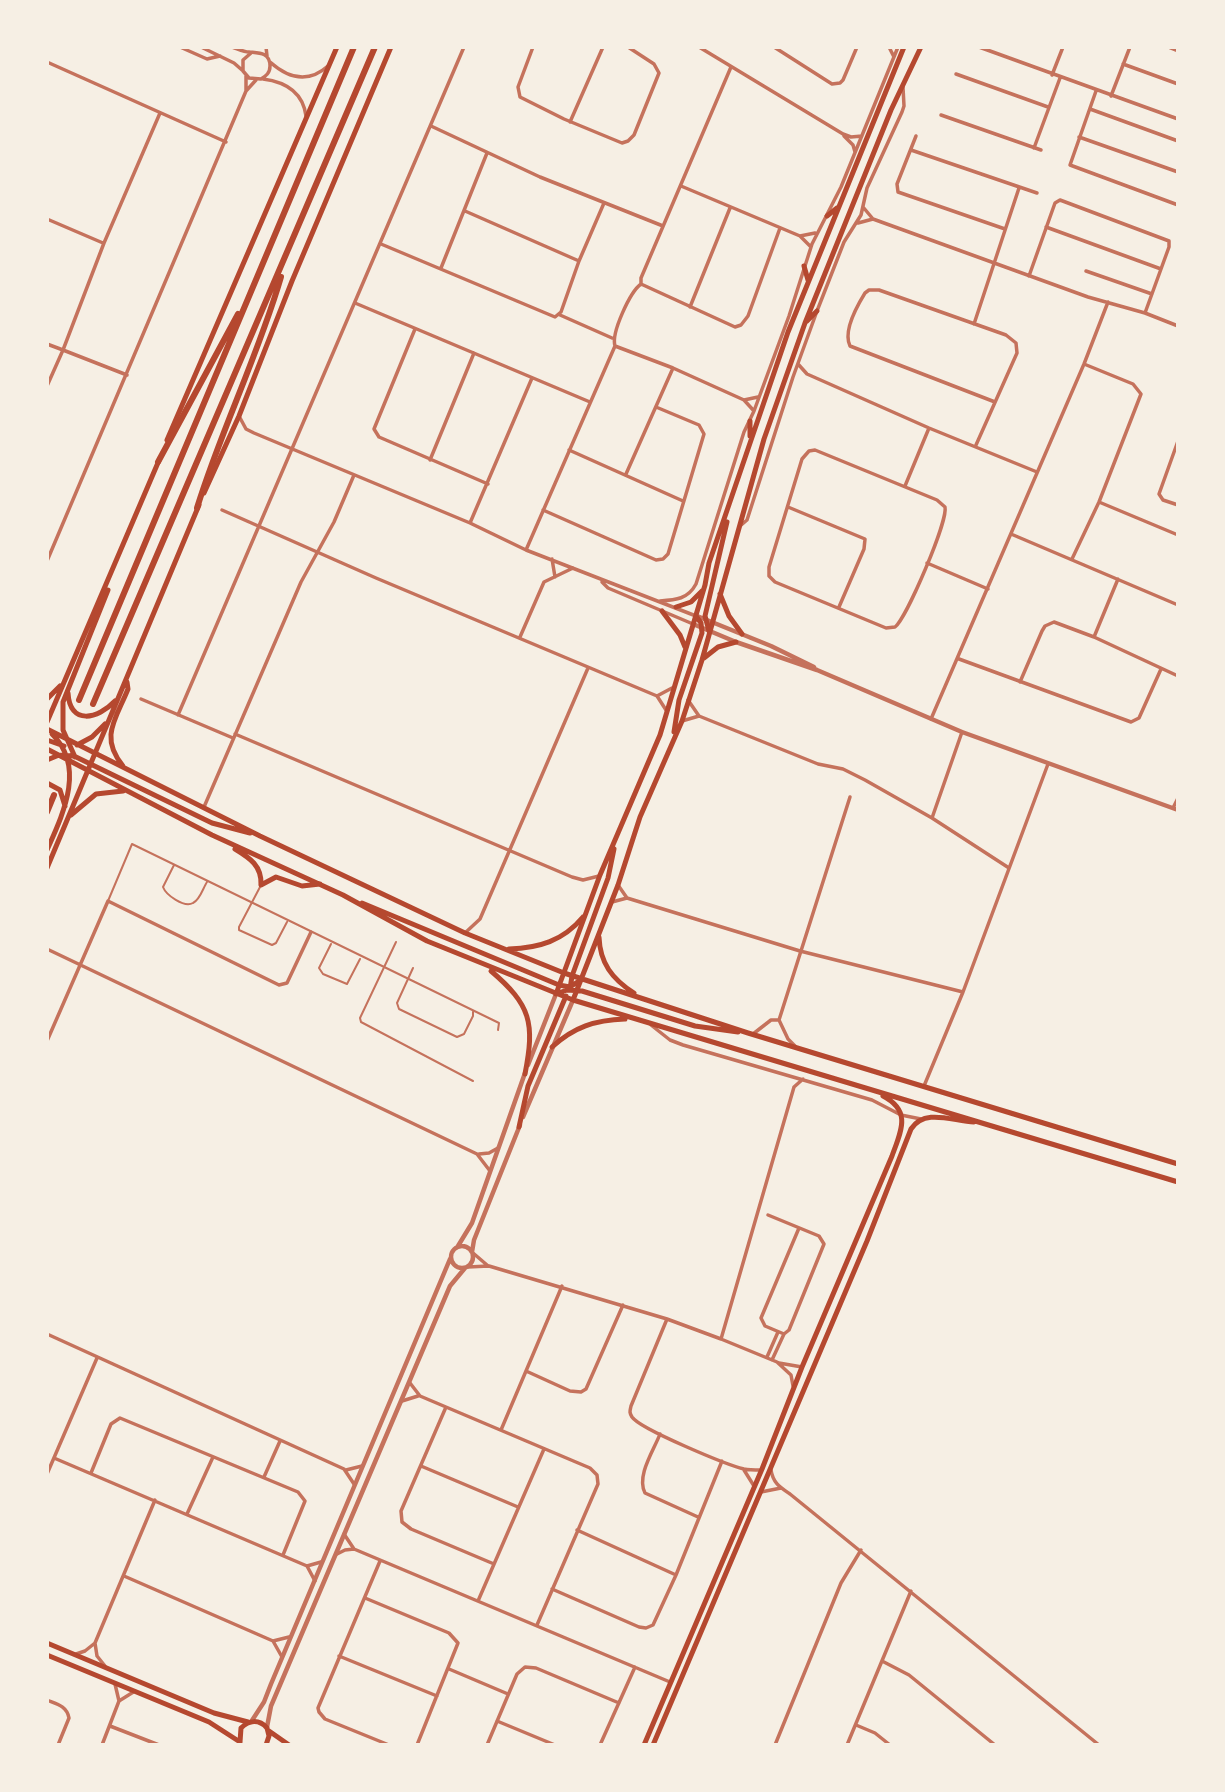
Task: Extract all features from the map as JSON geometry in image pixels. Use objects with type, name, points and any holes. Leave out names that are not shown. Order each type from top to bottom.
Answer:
[{"type":"highway","points":[[79,700],[355,47]]},
{"type":"highway","points":[[93,704],[375,47]]},
{"type":"highway","points":[[197,508],[272,306],[288,252]]},
{"type":"highway","points":[[158,462],[222,339],[249,294]]},
{"type":"highway","points":[[47,812],[54,795]]},
{"type":"main road","points":[[47,722],[337,47]]},
{"type":"main road","points":[[47,868],[197,508],[239,416],[292,281],[391,47]]},
{"type":"main road","points":[[555,994],[600,875],[650,760],[686,649],[709,563],[808,281],[904,47]]},
{"type":"main road","points":[[708,621],[720,594],[764,439],[805,323],[920,47]]},
{"type":"main road","points":[[890,64],[894,74]]},
{"type":"main road","points":[[827,216],[839,206]]},
{"type":"main road","points":[[804,266],[808,281]]},
{"type":"main road","points":[[805,323],[817,311]]},
{"type":"main road","points":[[750,421],[750,440]]},
{"type":"main road","points":[[573,1000],[612,902],[640,817],[682,721],[702,660],[730,505]]},
{"type":"main road","points":[[706,553],[709,563]]},
{"type":"main road","points":[[47,850],[65,809],[70,789],[64,756],[66,739],[62,712],[69,686],[100,612],[114,570]]},
{"type":"main road","points":[[676,607],[695,599],[705,585]]},
{"type":"main road","points":[[720,594],[742,634]]},
{"type":"main road","points":[[662,611],[680,635],[686,649]]},
{"type":"main road","points":[[673,741],[679,700],[702,628],[696,615]]},
{"type":"main road","points":[[702,660],[718,647],[736,642]]},
{"type":"main road","points":[[47,699],[66,677]]},
{"type":"main road","points":[[125,768],[114,755],[109,738],[128,689],[127,679]]},
{"type":"main road","points":[[69,686],[72,707],[77,713],[87,717],[103,712],[121,695]]},
{"type":"main road","points":[[47,740],[66,746],[78,745],[97,733],[109,720]]},
{"type":"main road","points":[[47,729],[260,836],[465,933],[564,973],[1178,1164]]},
{"type":"main road","points":[[47,729],[88,771]]},
{"type":"main road","points":[[47,749],[212,835],[343,895],[403,929],[486,967],[555,994],[630,1019],[1178,1182]]},
{"type":"main road","points":[[47,760],[74,756],[212,823],[260,836]]},
{"type":"main road","points":[[47,783],[60,790],[65,809]]},
{"type":"main road","points":[[69,817],[95,795],[124,790]]},
{"type":"main road","points":[[212,835],[256,864],[261,885],[276,877],[302,886],[321,884]]},
{"type":"main road","points":[[519,1127],[528,1086],[569,988],[608,878],[617,835]]},
{"type":"main road","points":[[343,895],[559,985],[695,1026],[751,1033]]},
{"type":"main road","points":[[505,949],[551,943],[570,931],[587,911]]},
{"type":"main road","points":[[599,933],[600,950],[606,968],[619,982],[643,999]]},
{"type":"main road","points":[[486,967],[518,996],[528,1015],[530,1039],[525,1074]]},
{"type":"main road","points":[[564,973],[573,1000]]},
{"type":"main road","points":[[555,994],[582,979]]},
{"type":"main road","points":[[552,1047],[581,1026],[599,1021],[630,1019]]},
{"type":"main road","points":[[644,1745],[892,1156],[902,1127],[901,1115],[893,1102],[871,1089]]},
{"type":"main road","points":[[653,1745],[867,1241],[911,1129],[921,1119],[938,1117],[983,1123]]},
{"type":"main road","points":[[47,1643],[221,1716],[258,1722],[289,1745]]},
{"type":"main road","points":[[47,1655],[209,1722],[241,1743]]},
{"type":"main road","points":[[241,1743],[239,1732],[249,1722]]},
{"type":"main road","points":[[266,1745],[269,1736],[267,1729]]},
{"type":"street","points":[[180,47],[207,60],[221,56]]},
{"type":"street","points":[[47,561],[246,91],[246,76],[243,71],[221,56],[201,47]]},
{"type":"street","points":[[232,47],[262,53],[290,74],[305,78],[319,73],[329,64]]},
{"type":"street","points":[[243,71],[243,60],[263,47],[269,60],[269,72],[246,91]]},
{"type":"street","points":[[178,715],[464,47]]},
{"type":"street","points":[[570,122],[603,47]]},
{"type":"street","points":[[531,48],[518,94],[525,101],[622,143],[631,139],[659,73],[654,64],[628,47]]},
{"type":"street","points":[[699,47],[843,134],[851,137],[862,136]]},
{"type":"street","points":[[776,48],[834,84],[843,80],[857,47]]},
{"type":"street","points":[[889,47],[894,57]]},
{"type":"street","points":[[660,601],[683,598],[693,590],[741,439],[789,316],[811,247],[855,153],[898,47]]},
{"type":"street","points":[[979,47],[1178,119]]},
{"type":"street","points":[[1052,75],[1063,47]]},
{"type":"street","points":[[1111,96],[1130,47]]},
{"type":"street","points":[[1168,47],[1178,51]]},
{"type":"street","points":[[47,62],[226,142]]},
{"type":"street","points":[[1123,64],[1178,84]]},
{"type":"street","points":[[526,550],[615,346],[613,338],[634,290],[641,284],[641,278],[731,67]]},
{"type":"street","points":[[956,74],[1048,107]]},
{"type":"street","points":[[246,76],[269,80],[296,92],[304,106],[306,121]]},
{"type":"street","points":[[1034,148],[1060,78]]},
{"type":"street","points":[[739,527],[747,520],[793,377],[844,242],[856,224],[867,188],[904,106],[902,85]]},
{"type":"street","points":[[1096,91],[1070,163],[1072,167],[1178,205]]},
{"type":"street","points":[[1090,109],[1178,141]]},
{"type":"street","points":[[47,386],[160,113]]},
{"type":"street","points":[[942,115],[1041,150]]},
{"type":"street","points":[[431,127],[663,226]]},
{"type":"street","points":[[843,134],[853,145],[855,153]]},
{"type":"street","points":[[916,136],[896,187],[898,192],[1005,229]]},
{"type":"street","points":[[1080,137],[1178,172]]},
{"type":"street","points":[[911,150],[1037,193]]},
{"type":"street","points":[[441,269],[487,153]]},
{"type":"street","points":[[681,186],[800,236],[811,247]]},
{"type":"street","points":[[974,324],[1019,188]]},
{"type":"street","points":[[1029,276],[1055,201],[1059,200],[1169,241],[1145,313]]},
{"type":"street","points":[[559,315],[604,203]]},
{"type":"street","points":[[863,207],[873,219],[1029,276],[1178,326]]},
{"type":"street","points":[[690,307],[730,208]]},
{"type":"street","points":[[465,211],[579,261]]},
{"type":"street","points":[[47,219],[104,243]]},
{"type":"street","points":[[856,224],[873,219]]},
{"type":"street","points":[[1046,227],[1161,269]]},
{"type":"street","points":[[641,284],[734,327],[743,324],[780,228]]},
{"type":"street","points":[[800,236],[817,233]]},
{"type":"street","points":[[381,244],[550,316],[559,315],[613,338]]},
{"type":"street","points":[[1086,271],[1152,294]]},
{"type":"street","points":[[976,445],[1017,353],[1012,338],[874,289],[863,297],[847,338],[850,346],[995,402]]},
{"type":"street","points":[[931,719],[1012,534],[1108,302]]},
{"type":"street","points":[[355,303],[590,402]]},
{"type":"street","points":[[415,329],[374,429],[379,438],[488,484]]},
{"type":"street","points":[[47,344],[127,375]]},
{"type":"street","points":[[615,346],[673,368],[744,400],[754,411]]},
{"type":"street","points":[[429,460],[474,353]]},
{"type":"street","points":[[798,363],[807,374],[1037,472]]},
{"type":"street","points":[[1072,559],[1141,394],[1133,384],[1084,364]]},
{"type":"street","points":[[626,474],[673,368]]},
{"type":"street","points":[[793,377],[807,374]]},
{"type":"street","points":[[470,523],[532,378]]},
{"type":"street","points":[[744,400],[758,397]]},
{"type":"street","points":[[543,510],[658,560],[668,554],[704,431],[696,424],[656,407]]},
{"type":"street","points":[[239,416],[246,429]]},
{"type":"street","points":[[905,486],[929,428]]},
{"type":"street","points":[[232,432],[246,429],[470,523],[526,550],[742,634],[817,670]]},
{"type":"street","points":[[1178,441],[1159,494],[1163,500],[1178,505]]},
{"type":"street","points":[[569,450],[683,501]]},
{"type":"street","points":[[809,451],[821,451],[905,486],[937,500],[945,508],[946,517],[903,620],[895,627],[886,628],[775,582],[769,576],[769,567],[802,459],[809,451]]},
{"type":"street","points":[[204,807],[301,582],[334,522],[354,475]]},
{"type":"street","points":[[1098,502],[1177,534],[1178,528]]},
{"type":"street","points":[[789,506],[865,539],[864,549],[839,607]]},
{"type":"street","points":[[222,510],[657,696],[666,710]]},
{"type":"street","points":[[1012,534],[1178,604]]},
{"type":"street","points":[[552,559],[555,577]]},
{"type":"street","points":[[927,564],[988,589]]},
{"type":"street","points":[[520,637],[544,582],[573,568]]},
{"type":"street","points":[[1094,637],[1118,579]]},
{"type":"street","points":[[600,580],[608,588],[709,631],[817,670],[962,732],[1176,809],[1178,798]]},
{"type":"street","points":[[1020,682],[1042,631],[1049,623],[1060,622],[1178,676]]},
{"type":"street","points":[[958,659],[1131,722],[1139,718],[1161,669]]},
{"type":"street","points":[[465,933],[480,919],[588,668]]},
{"type":"street","points":[[657,696],[672,688]]},
{"type":"street","points":[[141,699],[565,874],[583,880],[600,875]]},
{"type":"street","points":[[688,700],[699,716],[818,765],[843,769],[932,818],[1009,867]]},
{"type":"street","points":[[682,721],[699,716]]},
{"type":"street","points":[[932,818],[962,732]]},
{"type":"street","points":[[924,1086],[963,992],[1048,764]]},
{"type":"street","points":[[797,1047],[788,1039],[779,1020],[850,797]]},
{"type":"street","points":[[618,885],[627,898]]},
{"type":"street","points":[[612,902],[627,898],[800,951],[963,992]]},
{"type":"street","points":[[47,1041],[108,901],[279,985],[287,983],[311,932]]},
{"type":"street","points":[[47,949],[477,1154],[491,1172]]},
{"type":"street","points":[[249,1722],[264,1702],[451,1252],[468,1231],[555,994]]},
{"type":"street","points":[[267,1729],[271,1706],[450,1286],[473,1261],[474,1240],[573,1000]]},
{"type":"street","points":[[751,1033],[771,1020],[779,1020]]},
{"type":"street","points":[[650,1024],[670,1040],[683,1045],[872,1100],[901,1115],[921,1119]]},
{"type":"street","points":[[721,1339],[794,1087],[791,1075]]},
{"type":"street","points":[[794,1087],[803,1079]]},
{"type":"street","points":[[477,1154],[489,1153],[499,1148]]},
{"type":"street","points":[[768,1215],[799,1227],[819,1236],[824,1244],[789,1330],[781,1333],[763,1324],[761,1318],[799,1227]]},
{"type":"street","points":[[458,1246],[464,1246],[489,1266]]},
{"type":"street","points":[[450,1259],[455,1267],[489,1266],[562,1286],[667,1319],[772,1360],[802,1367]]},
{"type":"street","points":[[501,1430],[562,1286]]},
{"type":"street","points":[[526,1371],[570,1391],[581,1392],[589,1384],[622,1305]]},
{"type":"street","points":[[667,1319],[630,1411],[634,1419],[660,1434],[742,1469],[762,1469]]},
{"type":"street","points":[[772,1360],[781,1333]]},
{"type":"street","points":[[47,1334],[344,1469],[352,1478],[355,1488]]},
{"type":"street","points":[[47,1474],[97,1358]]},
{"type":"street","points":[[772,1360],[790,1375],[794,1388]]},
{"type":"street","points":[[410,1383],[420,1396]]},
{"type":"street","points":[[401,1402],[420,1396],[590,1468],[597,1475],[597,1484],[537,1625]]},
{"type":"street","points":[[446,1407],[401,1511],[402,1522],[411,1530],[494,1564]]},
{"type":"street","points":[[91,1473],[111,1424],[120,1418],[264,1477],[298,1492],[305,1501],[283,1555]]},
{"type":"street","points":[[660,1434],[642,1480],[645,1493],[698,1517]]},
{"type":"street","points":[[264,1477],[281,1440]]},
{"type":"street","points":[[478,1601],[544,1449]]},
{"type":"street","points":[[187,1514],[212,1457]]},
{"type":"street","points":[[54,1458],[307,1566],[315,1581]]},
{"type":"street","points":[[552,1589],[639,1627],[646,1628],[655,1622],[722,1461]]},
{"type":"street","points":[[344,1469],[355,1469],[365,1464]]},
{"type":"street","points":[[421,1466],[518,1507]]},
{"type":"street","points":[[771,1468],[774,1480],[780,1488],[861,1550],[1099,1745]]},
{"type":"street","points":[[742,1469],[754,1486]]},
{"type":"street","points":[[760,1493],[780,1488]]},
{"type":"street","points":[[73,1654],[85,1651],[95,1643],[155,1500]]},
{"type":"street","points":[[577,1530],[676,1575]]},
{"type":"street","points":[[344,1534],[354,1549]]},
{"type":"street","points":[[336,1554],[354,1549],[670,1682]]},
{"type":"street","points":[[775,1745],[845,1576],[861,1550]]},
{"type":"street","points":[[307,1566],[325,1559]]},
{"type":"street","points":[[380,1561],[319,1703],[319,1712],[325,1719],[389,1745]]},
{"type":"street","points":[[124,1576],[273,1641],[282,1657]]},
{"type":"street","points":[[847,1745],[911,1591]]},
{"type":"street","points":[[365,1598],[454,1636],[458,1648],[417,1745]]},
{"type":"street","points":[[273,1641],[291,1636]]},
{"type":"street","points":[[95,1643],[97,1656],[106,1668]]},
{"type":"street","points":[[339,1656],[437,1696]]},
{"type":"street","points":[[882,1661],[909,1675],[995,1745]]},
{"type":"street","points":[[487,1745],[517,1674],[525,1667],[530,1666],[619,1703]]},
{"type":"street","points":[[600,1745],[635,1667]]},
{"type":"street","points":[[449,1669],[508,1694]]},
{"type":"street","points":[[102,1745],[119,1701],[114,1682]]},
{"type":"street","points":[[119,1701],[136,1690]]},
{"type":"street","points":[[47,1700],[61,1706],[69,1714],[60,1744]]},
{"type":"street","points":[[497,1721],[555,1745]]},
{"type":"street","points":[[855,1725],[875,1733],[890,1745]]},
{"type":"street","points":[[110,1726],[159,1745]]},
{"type":"lane","points":[[108,901],[132,845],[499,1023],[498,1030]]},
{"type":"lane","points":[[174,864],[163,887],[168,895],[192,904],[207,881]]},
{"type":"lane","points":[[261,885],[239,927],[242,932],[272,946],[287,921]]},
{"type":"lane","points":[[396,942],[360,1018],[363,1025],[473,1081]]},
{"type":"lane","points":[[331,943],[319,968],[323,974],[347,984],[361,957]]},
{"type":"lane","points":[[413,968],[397,1005],[399,1009],[459,1037],[464,1034],[472,1018],[472,1011]]}]
